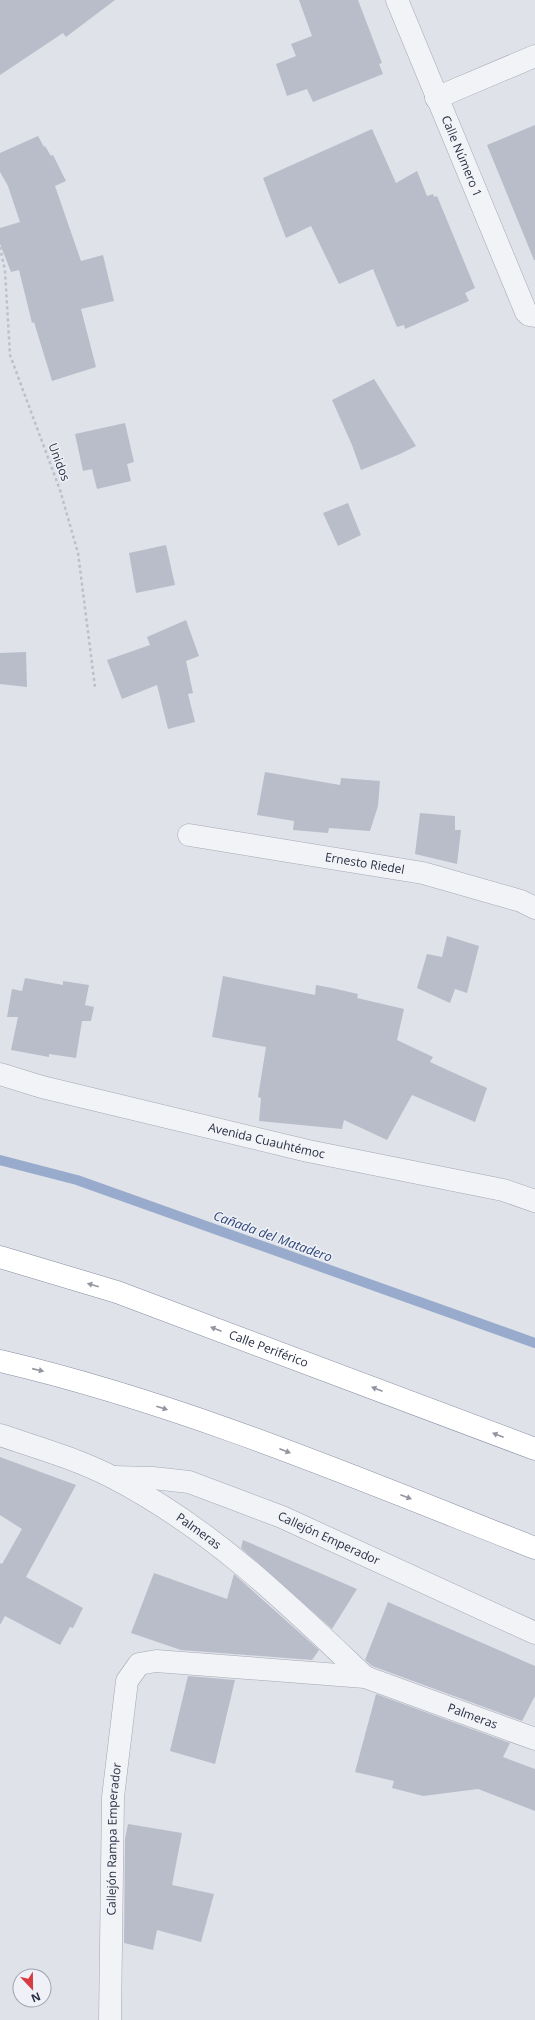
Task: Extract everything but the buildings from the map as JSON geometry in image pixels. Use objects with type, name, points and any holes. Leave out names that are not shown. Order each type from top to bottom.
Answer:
[{"type":"highway","name":"Calle Periférico","points":[[0,1257],[117,1292],[535,1448]]},
{"type":"highway","points":[[0,1361],[58,1374],[208,1422],[535,1548]]},
{"type":"street","name":"Calle Número 1","points":[[397,0],[436,98],[531,314]]},
{"type":"street","points":[[436,98],[535,56]]},
{"type":"street","name":"Ernesto Riedel","points":[[189,835],[423,873],[521,901],[535,908]]},
{"type":"street","name":"Avenida Cuauhtémoc","points":[[0,1074],[42,1087],[301,1150],[503,1190],[535,1201]]},
{"type":"street","name":"Palmeras","points":[[0,1435],[63,1457],[113,1477],[172,1511],[216,1542],[281,1597],[365,1677]]},
{"type":"street","name":"Callejón Emperador","points":[[113,1477],[153,1478],[189,1482],[282,1516],[535,1633]]},
{"type":"street","name":"Palmeras","points":[[140,1664],[156,1661],[365,1677],[535,1739]]},
{"type":"street","name":"Callejón Rampa Emperador","points":[[110,2020],[113,1797],[127,1680],[140,1664]]},
{"type":"path","name":"Unidos","points":[[0,247],[5,271],[10,355],[60,490],[78,553],[95,687]]},
{"type":"waterway","name":"Cañada del Matadero","points":[[0,1160],[77,1180],[535,1343]]}]
